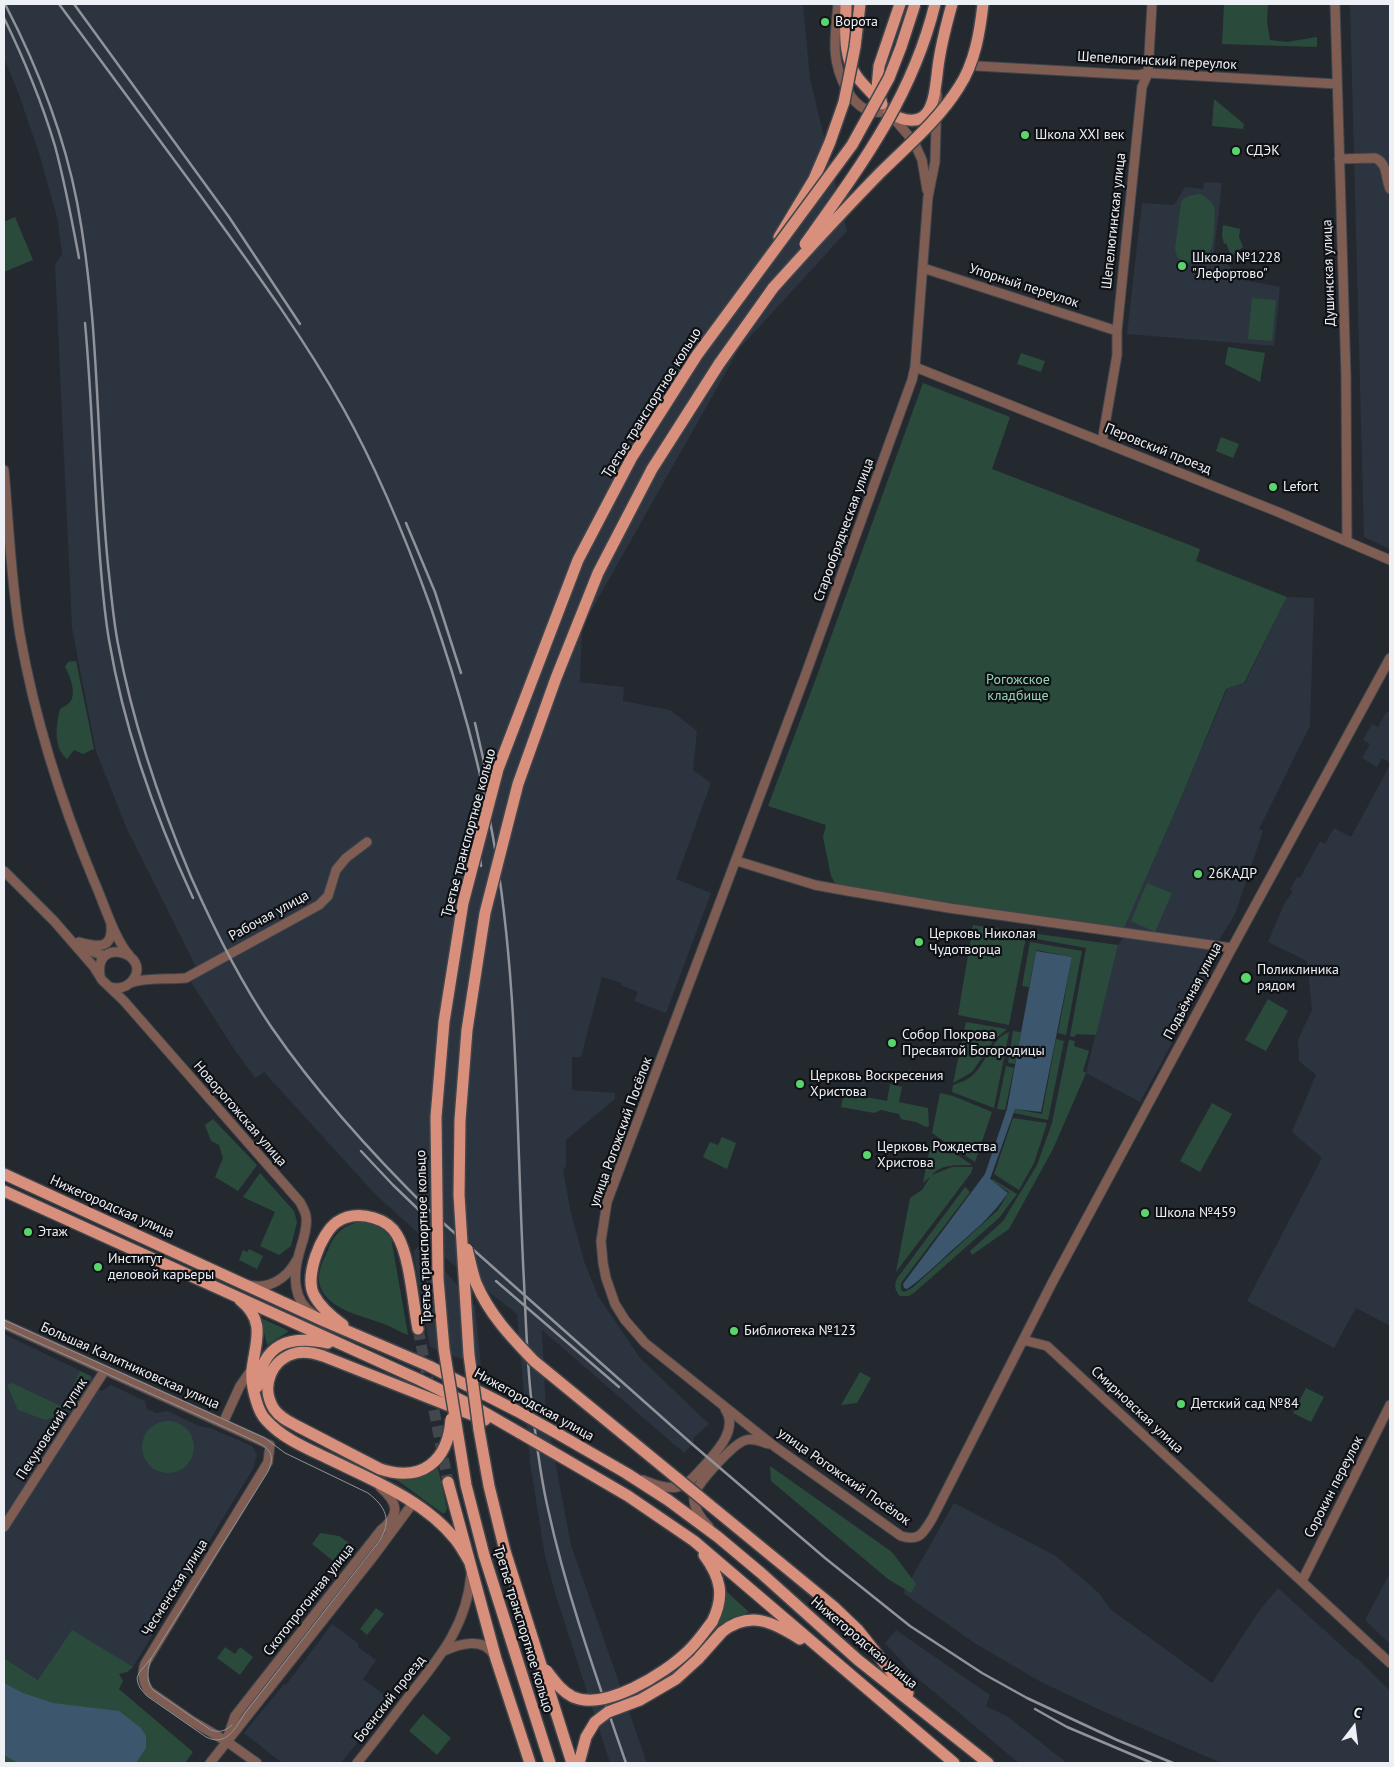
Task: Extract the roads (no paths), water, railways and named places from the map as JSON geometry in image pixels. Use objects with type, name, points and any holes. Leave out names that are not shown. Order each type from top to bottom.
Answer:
[{"type":"main road","points":[[846,4],[847,54],[857,77],[886,109],[912,120],[924,116],[933,103],[943,37],[952,4]]},
{"type":"main road","points":[[756,274],[814,179],[830,142],[844,102],[855,47],[860,4]]},
{"type":"main road","points":[[886,109],[876,88],[876,78],[900,4]]},
{"type":"main road","name":"Третье транспортное кольцо","points":[[550,1763],[484,1555],[466,1485],[444,1349],[438,1279],[436,1117],[444,1022],[463,903],[498,768],[582,551],[632,457],[697,356],[852,145],[889,78],[915,4]]},
{"type":"main road","name":"Третье транспортное кольцо","points":[[572,1763],[505,1551],[489,1486],[469,1354],[459,1195],[460,1120],[466,1030],[485,913],[518,784],[556,678],[598,573],[652,469],[719,364],[867,156],[886,125],[905,88],[920,52],[935,4]]},
{"type":"main road","points":[[773,288],[844,210],[939,116],[960,86],[974,54],[981,24],[983,4]]},
{"type":"main road","name":"Нижегородская улица","points":[[4,1174],[324,1321],[437,1370],[517,1411],[626,1473],[668,1500],[718,1537],[858,1660],[988,1763]]},
{"type":"main road","points":[[4,1191],[232,1293],[428,1384],[474,1407],[628,1496],[694,1541],[954,1763]]},
{"type":"main road","points":[[459,1195],[466,1247],[476,1282],[489,1308],[507,1333],[534,1361],[834,1607],[858,1630],[899,1683],[937,1723]]},
{"type":"main road","points":[[364,1338],[341,1324],[325,1310],[314,1295],[311,1287],[314,1262],[330,1229],[346,1218],[356,1215],[366,1215],[379,1219],[390,1225],[398,1236],[405,1253],[418,1329]]},
{"type":"main road","points":[[232,1293],[244,1303],[257,1324],[258,1336],[252,1369],[252,1387],[256,1401],[265,1419],[290,1440],[372,1480],[413,1503],[441,1523],[455,1539],[470,1565]]},
{"type":"main road","points":[[256,1401],[257,1385],[265,1360],[271,1352],[288,1342],[300,1339],[315,1340],[361,1354]]},
{"type":"main road","points":[[452,1405],[448,1441],[442,1453],[425,1468],[404,1474],[392,1473],[380,1469],[282,1418],[274,1409],[269,1398],[268,1386],[270,1376],[280,1361],[298,1352],[309,1352],[323,1356],[520,1434]]},
{"type":"main road","points":[[448,1482],[496,1658],[530,1763]]},
{"type":"main road","points":[[539,1660],[559,1687],[573,1697],[589,1701],[605,1698],[632,1688],[667,1669],[688,1651],[712,1622],[717,1612],[720,1585],[711,1564],[694,1541]]},
{"type":"main road","points":[[579,1763],[586,1737],[595,1722],[608,1712],[640,1700],[676,1679],[732,1624],[753,1619],[766,1621],[790,1632],[825,1654]]},
{"type":"street","points":[[838,4],[834,51],[838,75],[851,97],[863,108],[880,113],[886,109]]},
{"type":"street","name":"Шепелюгинская улица","points":[[1102,442],[1117,355],[1117,331],[1142,87],[1148,73],[1152,4]]},
{"type":"street","name":"Душинская улица","points":[[1334,4],[1347,414],[1347,541]]},
{"type":"street","name":"Шепелюгинский переулок","points":[[977,66],[1138,76],[1148,73],[1337,84]]},
{"type":"street","name":"Старообрядческая улица","points":[[737,861],[834,599],[912,380],[915,367],[928,197],[935,162],[937,85]]},
{"type":"street","name":"Старообрядческая улица","points":[[886,109],[914,142],[922,160],[928,197]]},
{"type":"street","points":[[1339,159],[1375,158],[1380,160],[1384,166],[1390,188]]},
{"type":"street","name":"Упорный переулок","points":[[923,268],[1117,331]]},
{"type":"street","name":"Перовский проезд","points":[[915,367],[1278,512],[1390,560]]},
{"type":"street","points":[[4,470],[20,636],[45,744],[85,859],[118,939],[140,970],[158,979]]},
{"type":"street","name":"Подъёмная улица","points":[[1023,1340],[1232,948],[1390,658]]},
{"type":"street","name":"Рабочая улица","points":[[128,985],[141,980],[186,978],[319,905],[328,896],[336,870],[346,858],[368,842]]},
{"type":"street","points":[[737,861],[815,885],[894,899],[1232,948]]},
{"type":"street","name":"улица Рогожский Посёлок","points":[[737,861],[607,1202],[600,1241],[606,1278],[624,1320],[645,1343],[774,1446],[901,1536],[910,1539],[919,1536],[926,1530],[1023,1340]]},
{"type":"street","name":"Новорогожская улица","points":[[4,871],[64,932],[100,975],[102,980],[124,1001],[300,1202],[306,1216],[306,1223],[298,1256]]},
{"type":"street","points":[[79,942],[99,946],[104,945],[110,936],[110,920]]},
{"type":"street","points":[[64,932],[88,950],[107,954],[120,951],[130,955]]},
{"type":"street","points":[[100,975],[100,965],[107,954],[115,948],[118,939]]},
{"type":"street","points":[[124,1001],[123,990],[136,974],[135,964]]},
{"type":"street","points":[[110,987],[121,988],[128,985]]},
{"type":"street","points":[[246,1284],[256,1286],[272,1283],[282,1278],[289,1271],[298,1256]]},
{"type":"street","points":[[298,1256],[296,1275],[298,1295],[309,1311],[324,1321]]},
{"type":"street","name":"Большая Калитниковская улица","points":[[4,1324],[244,1432]]},
{"type":"street","name":"Смирновская улица","points":[[1023,1340],[1047,1346],[1390,1663]]},
{"type":"street","points":[[223,1423],[240,1386],[252,1369]]},
{"type":"street","name":"Пекуновский тупик","points":[[4,1527],[105,1370]]},
{"type":"street","points":[[626,1473],[670,1488],[686,1484],[722,1445],[729,1426],[729,1415],[722,1405]]},
{"type":"street","name":"Сорокин переулок","points":[[1302,1581],[1390,1406]]},
{"type":"street","name":"Чесменская улица","points":[[244,1432],[270,1445],[268,1462],[146,1662],[144,1684],[149,1691],[192,1722],[226,1741],[257,1763]]},
{"type":"street","points":[[718,1537],[699,1514],[694,1498],[696,1491],[737,1444],[752,1439],[774,1446]]},
{"type":"street","name":"Скотопрогонная улица","points":[[226,1741],[236,1716],[392,1518],[396,1508],[394,1502],[389,1494],[372,1480]]},
{"type":"street","name":"Скотопрогонная улица","points":[[210,1763],[413,1503]]},
{"type":"street","name":"Боенский проезд","points":[[357,1763],[444,1651],[466,1605],[470,1590],[470,1565]]},
{"type":"street","points":[[444,1651],[456,1645],[478,1644],[491,1650],[496,1658]]},
{"type":"water","points":[[1036,951],[1072,957],[1041,1112],[1015,1109],[990,1179],[1008,1193],[1002,1201],[981,1224],[930,1271],[907,1289],[904,1288],[903,1284],[985,1174],[1007,1109]]},
{"type":"water","points":[[4,1683],[23,1693],[53,1703],[119,1711],[141,1728],[146,1736],[146,1748],[136,1763],[18,1763],[4,1755]]},
{"type":"tunnel","points":[[418,1329],[448,1482]]},
{"type":"tram line","points":[[4,1320],[265,1438],[285,1453],[368,1493],[383,1509],[386,1526],[380,1540],[245,1713],[234,1730],[224,1738],[219,1740],[206,1737],[147,1696],[140,1688],[137,1678],[267,1473],[270,1465],[270,1453],[263,1445],[4,1327]]},
{"type":"tram line","points":[[151,1658],[148,1678],[153,1690],[211,1730],[222,1731],[232,1725]]},
{"type":"railway","points":[[5,4],[28,51],[48,100],[65,151],[77,202],[90,292],[94,338],[104,520],[111,595],[118,644],[131,703],[148,762],[168,820],[191,877],[228,954],[272,1028],[309,1078],[348,1125],[432,1213],[692,1444],[825,1558],[910,1626],[982,1673],[1027,1698],[1117,1740],[1173,1763]]},
{"type":"railway","points":[[59,4],[256,273],[327,380],[356,432],[402,531],[450,664],[481,779],[493,837],[508,947],[515,1059],[528,1360],[540,1470],[573,1605],[626,1763]]},
{"type":"railway","points":[[74,4],[229,217],[300,324]]},
{"type":"railway","points":[[4,18],[32,82],[55,146],[79,258]]},
{"type":"railway","points":[[85,323],[100,562],[109,640],[115,673],[142,772],[166,836],[193,898]]},
{"type":"railway","points":[[406,523],[435,592],[461,673]]},
{"type":"railway","points":[[475,723],[489,784]]},
{"type":"railway","points":[[474,807],[481,866]]},
{"type":"railway","points":[[361,1151],[419,1210]]},
{"type":"railway","points":[[496,1281],[619,1387]]},
{"type":"railway","points":[[1035,1709],[1067,1727],[1152,1763]]},
{"type":"place","name":"Ворота","points":[[825,22]]},
{"type":"place","name":"Школа XXI век","points":[[1025,135]]},
{"type":"place","name":"СДЭК","points":[[1236,151]]},
{"type":"place","name":"Школа №1228 \"Лефортово\"","points":[[1182,266]]},
{"type":"place","name":"Lefort","points":[[1273,487]]},
{"type":"place","name":"26КАДР","points":[[1198,874]]},
{"type":"place","name":"Церковь Николая Чудотворца","points":[[919,942]]},
{"type":"place","name":"Поликлиника рядом","points":[[1246,978]]},
{"type":"place","name":"Собор Покрова Пресвятой Богородицы","points":[[892,1043]]},
{"type":"place","name":"Церковь Воскресения Христова","points":[[800,1084]]},
{"type":"place","name":"Церковь Рождества Христова","points":[[867,1155]]},
{"type":"place","name":"Школа №459","points":[[1145,1213]]},
{"type":"place","name":"Этаж","points":[[28,1232]]},
{"type":"place","name":"Институт деловой карьеры","points":[[98,1267]]},
{"type":"place","name":"Библиотека №123","points":[[734,1331]]},
{"type":"place","name":"Детский сад №84","points":[[1181,1404]]},
{"type":"park label","name":"Рогожское кладбище","points":[[1018,688]]}]
